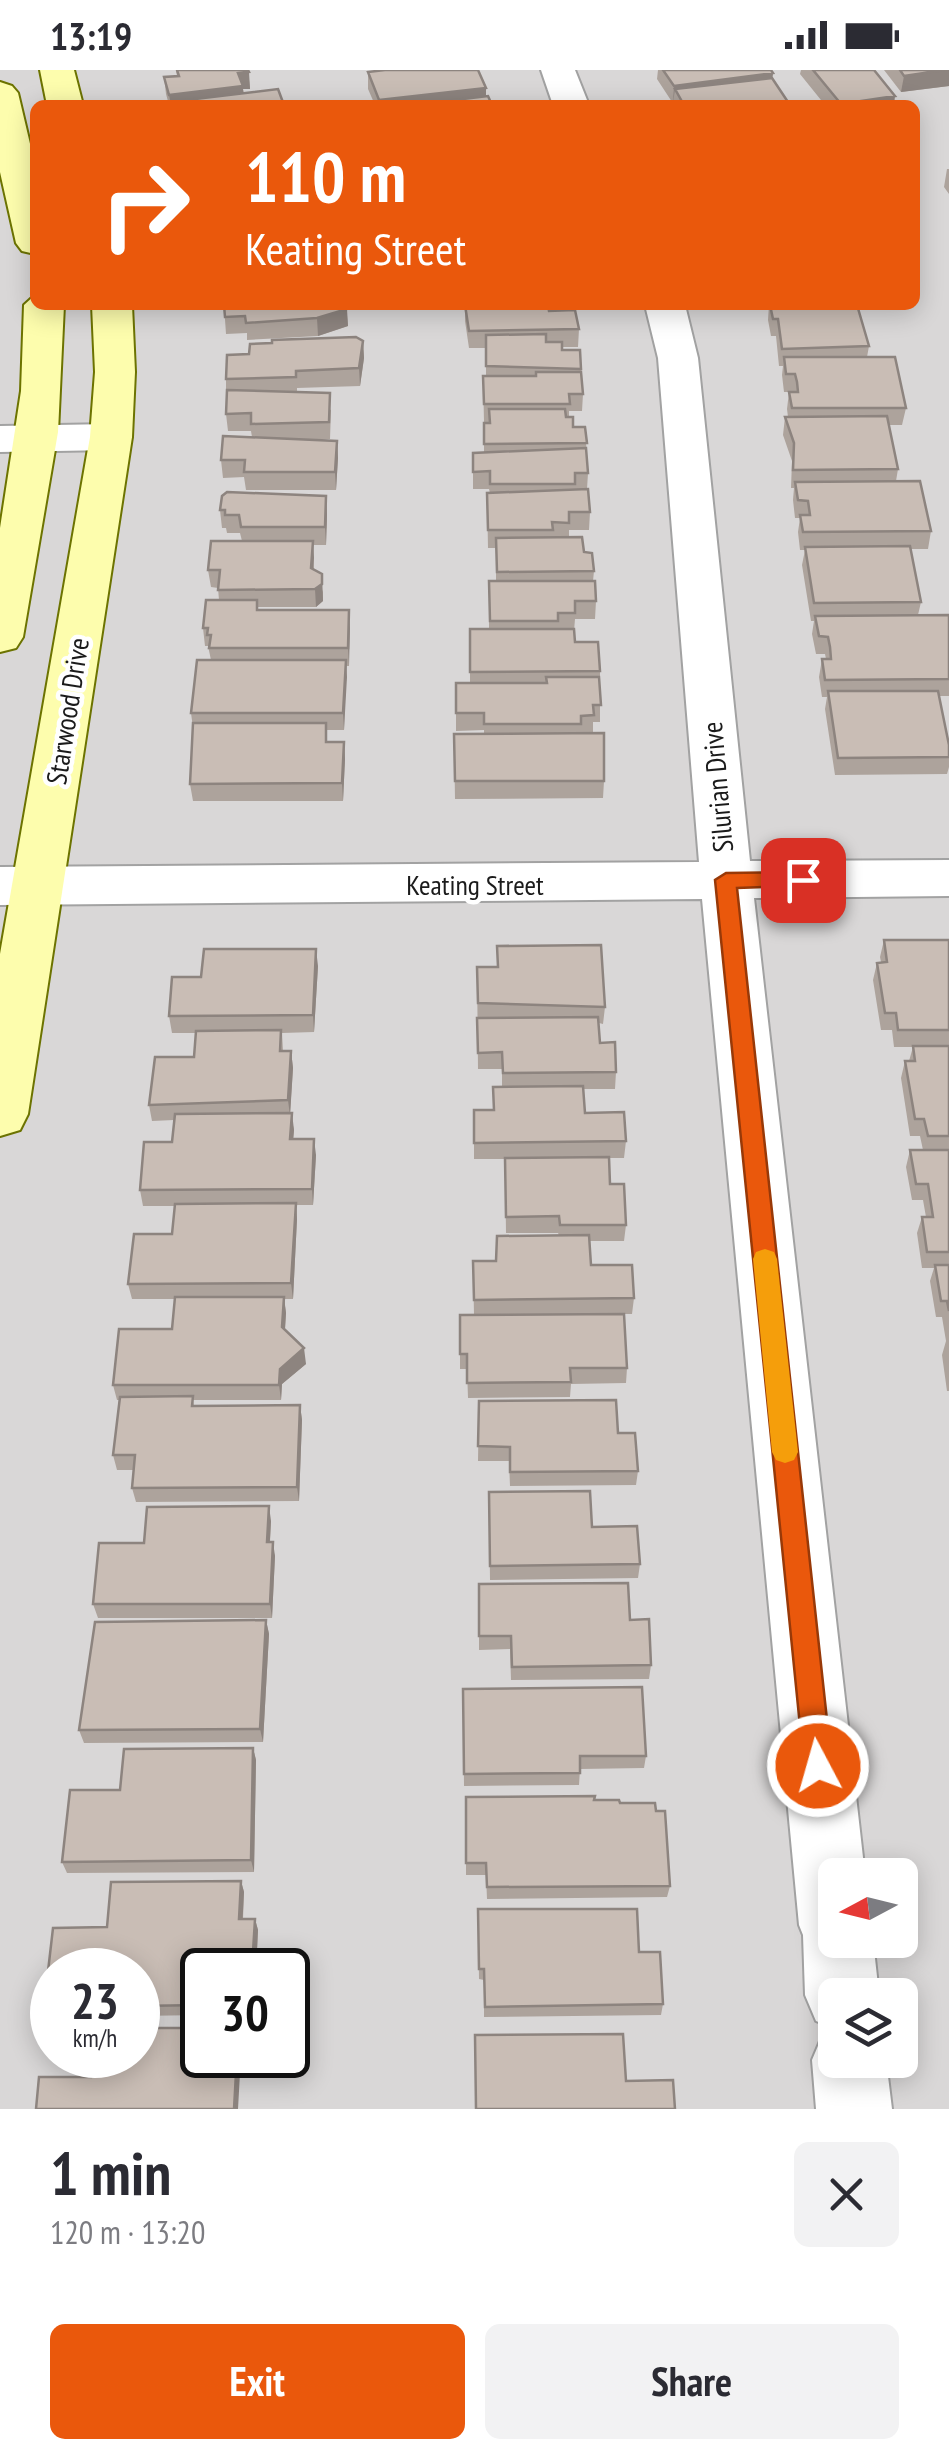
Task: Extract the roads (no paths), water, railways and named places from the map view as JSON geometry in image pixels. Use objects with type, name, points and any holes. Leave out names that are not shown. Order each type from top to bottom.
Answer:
[{"type":"street","points":[[57,70],[63,100]]},
{"type":"street","points":[[558,70],[569,100]]},
{"type":"street","points":[[0,93],[30,222]]},
{"type":"street","points":[[0,638],[20,439],[46,370],[44,310]]},
{"type":"street","name":"Starwood Drive","points":[[0,1114],[19,886],[111,437],[115,372],[112,310]]},
{"type":"street","name":"Silurian Drive","points":[[665,310],[678,358],[726,880],[828,1858]]},
{"type":"street","points":[[20,439],[111,437]]},
{"type":"street","name":"Keating Street","points":[[19,886],[949,878]]},
{"type":"street","points":[[851,2078],[854,2109]]}]
